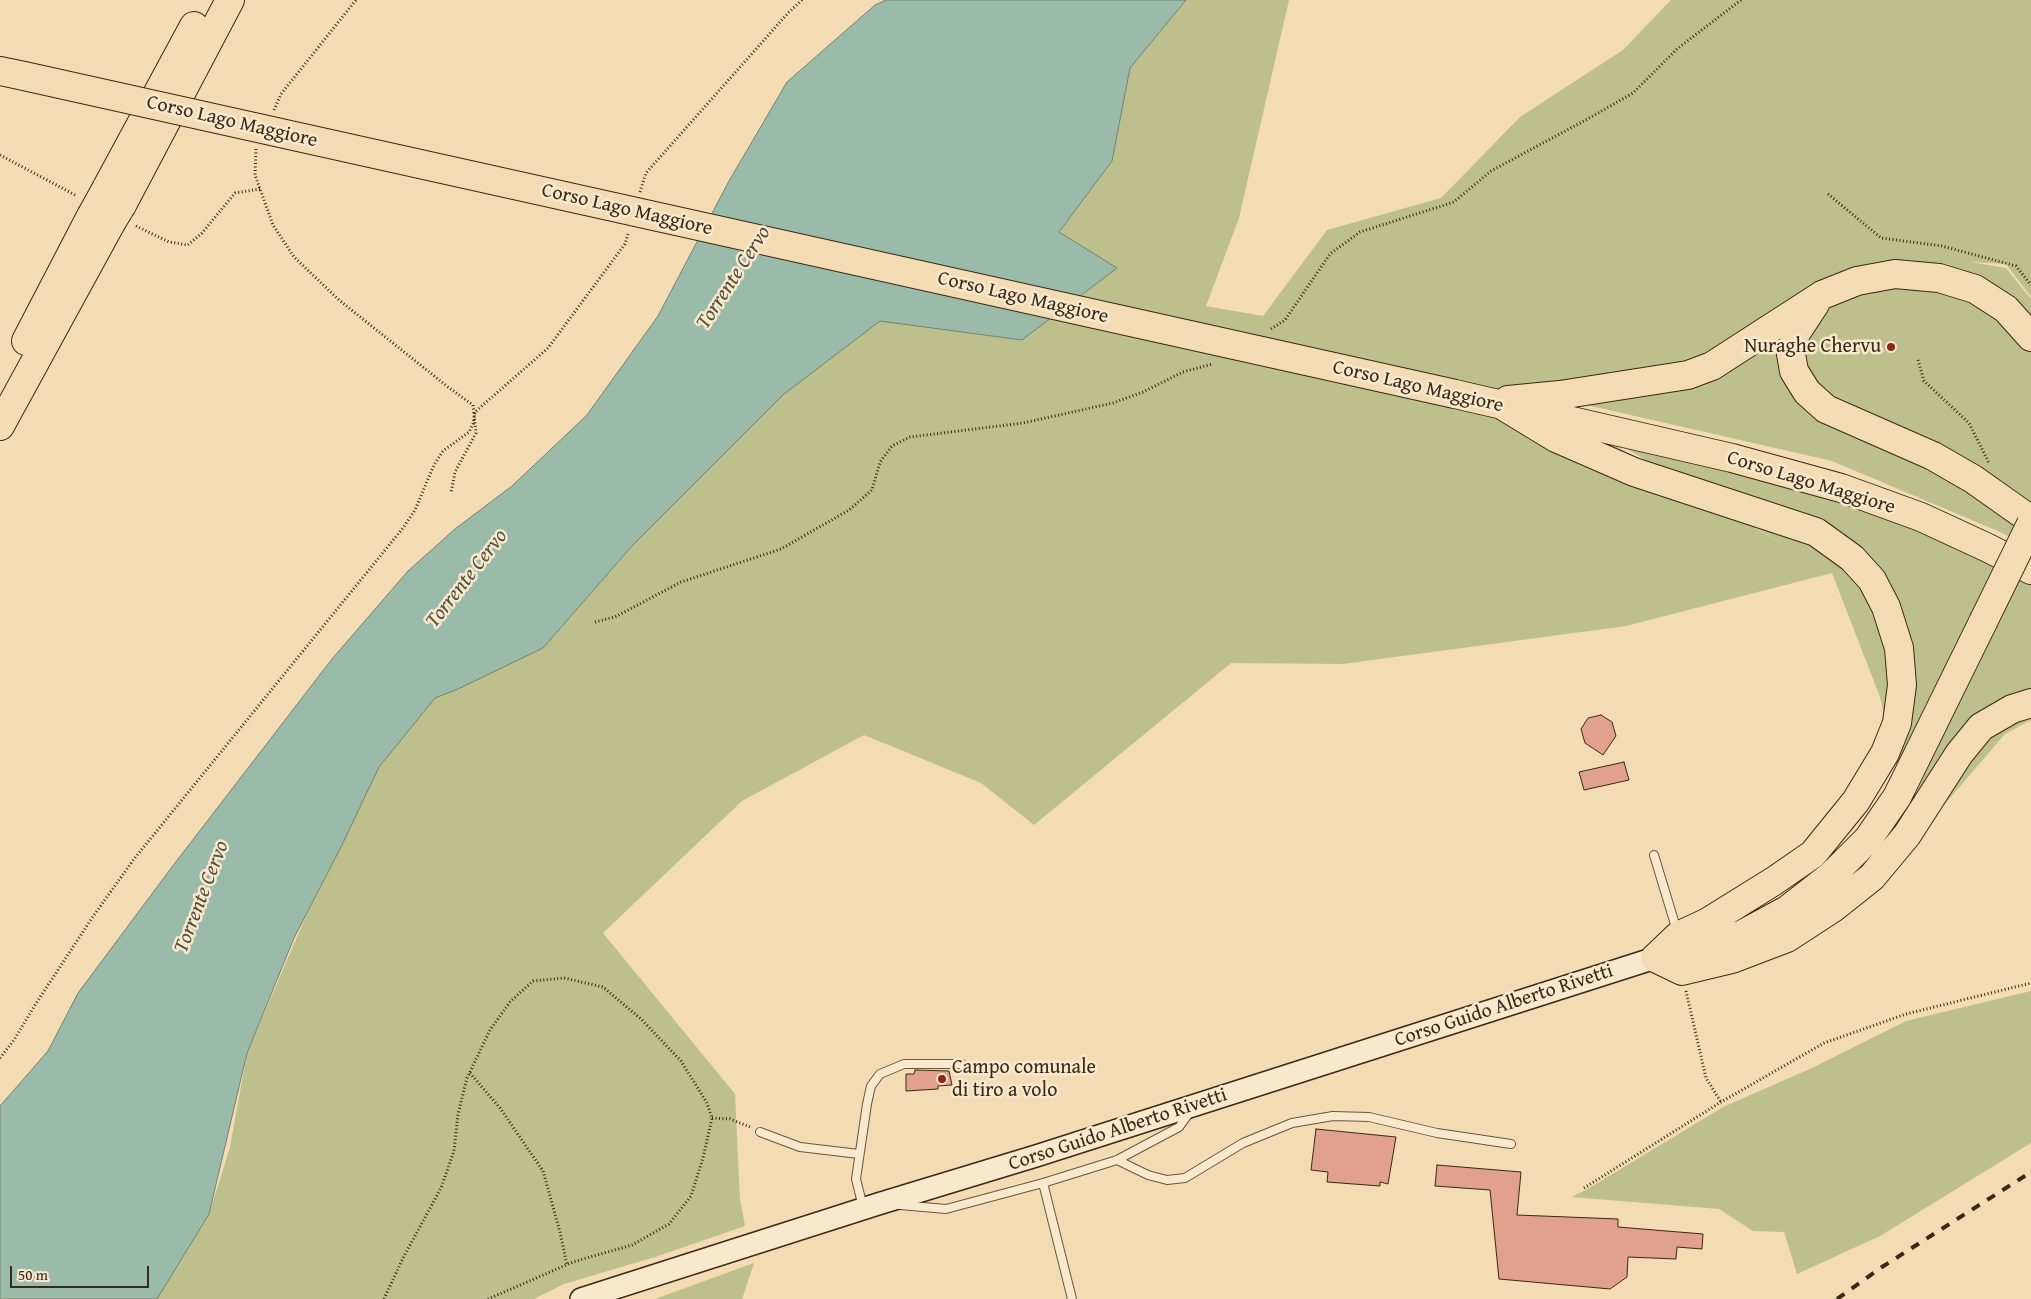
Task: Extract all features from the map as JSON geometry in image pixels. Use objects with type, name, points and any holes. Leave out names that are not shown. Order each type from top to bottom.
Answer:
[{"type":"highway","points":[[0,426],[208,0]]},
{"type":"highway","points":[[0,388],[230,0]]},
{"type":"highway","name":"Corso Lago Maggiore","points":[[0,70],[1455,394],[1732,458],[1841,488],[1921,517],[2031,570]]},
{"type":"highway","points":[[1494,404],[1688,375],[1712,366],[1822,295],[1857,281],[1896,274],[1939,278],[1975,289],[2006,309],[2031,337]]},
{"type":"highway","points":[[1655,958],[1740,935],[1787,910],[1832,875],[1868,839],[1897,797],[2031,522],[1973,479],[1933,456],[1826,409],[1807,392],[1794,371],[1791,354],[1796,333],[1822,295]]},
{"type":"highway","points":[[1494,404],[1556,438],[1634,472],[1816,532],[1852,558],[1872,580],[1886,607],[1899,648],[1902,685],[1897,723],[1885,753],[1856,801],[1813,854],[1708,922],[1678,936],[1655,958]]},
{"type":"highway","points":[[1655,958],[1682,971],[1732,959],[1786,938],[1833,908],[1872,878],[1907,835],[1959,754],[1982,727],[2012,709],[2031,703]]},
{"type":"main road","name":"Corso Guido Alberto Rivetti","points":[[581,1299],[1655,958]]},
{"type":"lane","points":[[1654,855],[1678,936]]},
{"type":"lane","points":[[962,1064],[904,1064],[880,1074],[871,1086],[856,1179],[870,1206],[946,1209],[1043,1183],[1116,1160],[1179,1128],[1195,1105]]},
{"type":"lane","points":[[1116,1160],[1148,1175],[1167,1180],[1185,1178],[1243,1143],[1292,1123],[1333,1116],[1369,1117],[1437,1133],[1511,1144]]},
{"type":"lane","points":[[760,1132],[800,1147],[859,1154]]},
{"type":"lane","points":[[1043,1183],[1072,1299]]},
{"type":"path","points":[[273,112],[282,94],[356,0]]},
{"type":"path","points":[[257,148],[255,175],[273,225],[294,257],[339,300],[473,405],[476,433],[455,472],[451,493]]},
{"type":"path","points":[[1828,194],[1881,238],[1942,246],[2016,266],[2031,285]]},
{"type":"path","points":[[1918,360],[1924,381],[1969,423],[1991,465],[1993,493]]},
{"type":"path","points":[[0,1058],[14,1040],[92,918],[134,859],[403,528],[416,510],[434,465],[443,451],[469,432],[473,424],[475,412]]},
{"type":"path","points":[[1682,971],[1706,1078],[1721,1102]]},
{"type":"path","points":[[384,1299],[403,1258],[442,1188],[454,1151],[458,1114],[470,1073],[490,1030],[510,1002],[533,981],[564,978],[603,987],[641,1019],[681,1062],[706,1103],[712,1118],[703,1158],[691,1196],[669,1224],[632,1245],[567,1265],[488,1299]]},
{"type":"path","points":[[1584,1188],[1721,1102],[1824,1043],[1906,1014],[2031,983]]},
{"type":"path","points":[[470,1073],[500,1108],[543,1171],[567,1265]]},
{"type":"path","points":[[712,1118],[730,1119],[760,1132]]},
{"type":"green space","points":[[1186,0],[1289,0],[1239,218],[1206,306],[1263,316],[1327,230],[1441,198],[1520,117],[1623,50],[1671,0],[2031,0],[2031,297],[2006,264],[1970,262],[2006,268],[2031,299],[2031,548],[2000,532],[1832,461],[1521,390],[1789,548],[1590,426],[1841,488],[2031,577],[2031,720],[2005,734],[1914,840],[1880,697],[1832,573],[1626,626],[1343,664],[1231,663],[1034,825],[981,783],[864,735],[742,801],[603,933],[735,1094],[740,1199],[745,1226],[655,1257],[564,1284],[534,1299],[157,1299],[209,1214],[230,1147],[247,1053],[306,916],[379,767],[434,698],[543,648],[632,546],[784,394],[880,320],[1022,340],[1117,268],[1059,232],[1112,161],[1130,68]]},
{"type":"green space","points":[[2031,991],[2031,1143],[1880,1236],[1797,1274],[1784,1232],[1753,1231],[1719,1209],[1571,1197],[1586,1190],[1723,1107],[1812,1068],[1906,1021]]},
{"type":"green space","points":[[754,1263],[742,1299],[655,1299]]},
{"type":"water","name":"Torrente Cervo","points":[[886,0],[1186,0],[1130,68],[1112,161],[1059,232],[1117,268],[1022,340],[880,321],[784,394],[632,546],[543,648],[435,698],[379,767],[342,845],[294,938],[247,1053],[209,1214],[157,1299],[0,1299],[0,1106],[48,1051],[78,993],[332,659],[408,571],[455,529],[512,486],[587,415],[658,316],[729,181],[787,82],[875,5]]},
{"type":"building","points":[[1601,715],[1612,722],[1616,736],[1603,755],[1585,743],[1581,729],[1588,718]]},
{"type":"building","points":[[1624,762],[1629,780],[1584,790],[1579,772]]},
{"type":"building","name":"Campo comunale di tiro a volo","points":[[915,1070],[949,1071],[952,1085],[938,1086],[938,1089],[906,1091],[906,1074],[914,1074]]},
{"type":"building","points":[[1316,1129],[1396,1137],[1388,1184],[1380,1182],[1380,1186],[1327,1182],[1328,1172],[1311,1170]]},
{"type":"building","points":[[1437,1165],[1521,1172],[1517,1215],[1618,1219],[1618,1227],[1703,1234],[1702,1249],[1677,1247],[1676,1259],[1628,1257],[1627,1277],[1610,1289],[1499,1279],[1490,1190],[1435,1186]]},
{"type":"railway","points":[[1837,1299],[1882,1267],[2031,1172]]},
{"type":"place","name":"Nuraghe Chervu","points":[[1891,347]]},
{"type":"place","name":"Campo comunale di tiro a volo","points":[[942,1079]]}]
